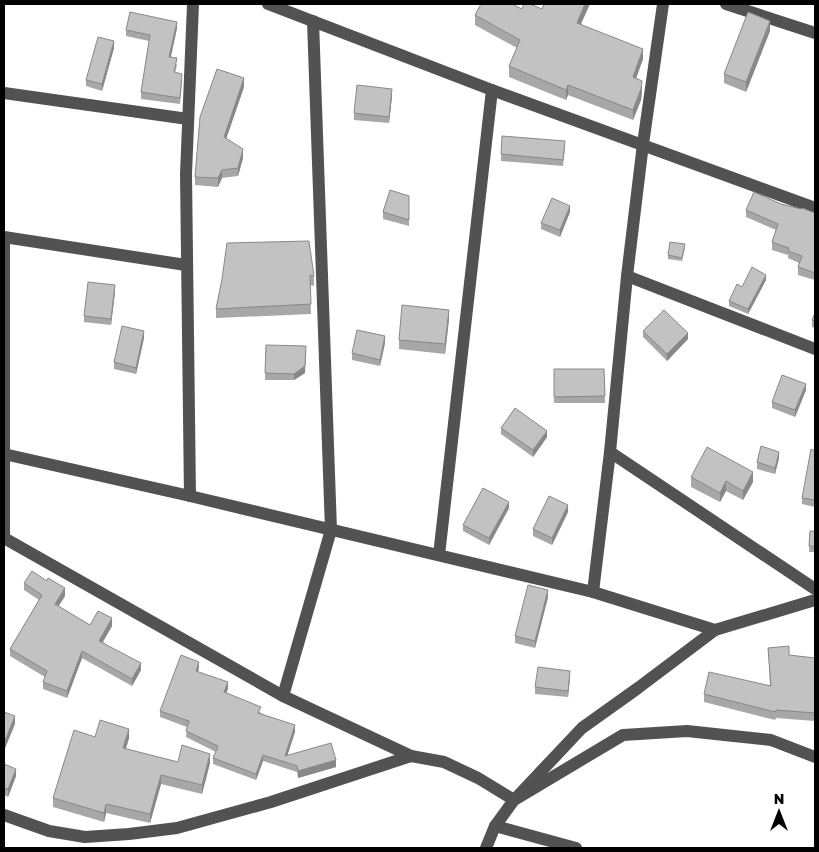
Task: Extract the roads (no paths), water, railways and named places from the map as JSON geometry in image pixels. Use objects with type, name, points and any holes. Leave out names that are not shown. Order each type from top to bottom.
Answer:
[{"type":"street","points":[[190,496],[186,174],[193,4]]},
{"type":"street","points":[[268,4],[492,90],[815,208]]},
{"type":"street","points":[[593,592],[610,452],[627,276],[663,4]]},
{"type":"street","points":[[726,4],[815,33]]},
{"type":"street","points":[[283,696],[331,530],[313,21]]},
{"type":"street","points":[[439,556],[492,90]]},
{"type":"street","points":[[4,93],[188,119]]},
{"type":"street","points":[[186,265],[4,237],[4,538],[283,696],[411,756],[444,762],[478,778],[514,800]]},
{"type":"street","points":[[627,276],[815,349]]},
{"type":"street","points":[[610,452],[815,590]]},
{"type":"street","points":[[4,454],[190,496],[593,592],[715,630]]},
{"type":"street","points":[[486,848],[495,826],[514,800],[582,728],[715,630],[815,600]]},
{"type":"street","points":[[514,800],[623,735],[687,731],[771,740],[815,757]]},
{"type":"street","points":[[4,814],[49,831],[85,837],[177,828],[271,802],[411,756]]},
{"type":"street","points":[[495,826],[576,848]]}]
